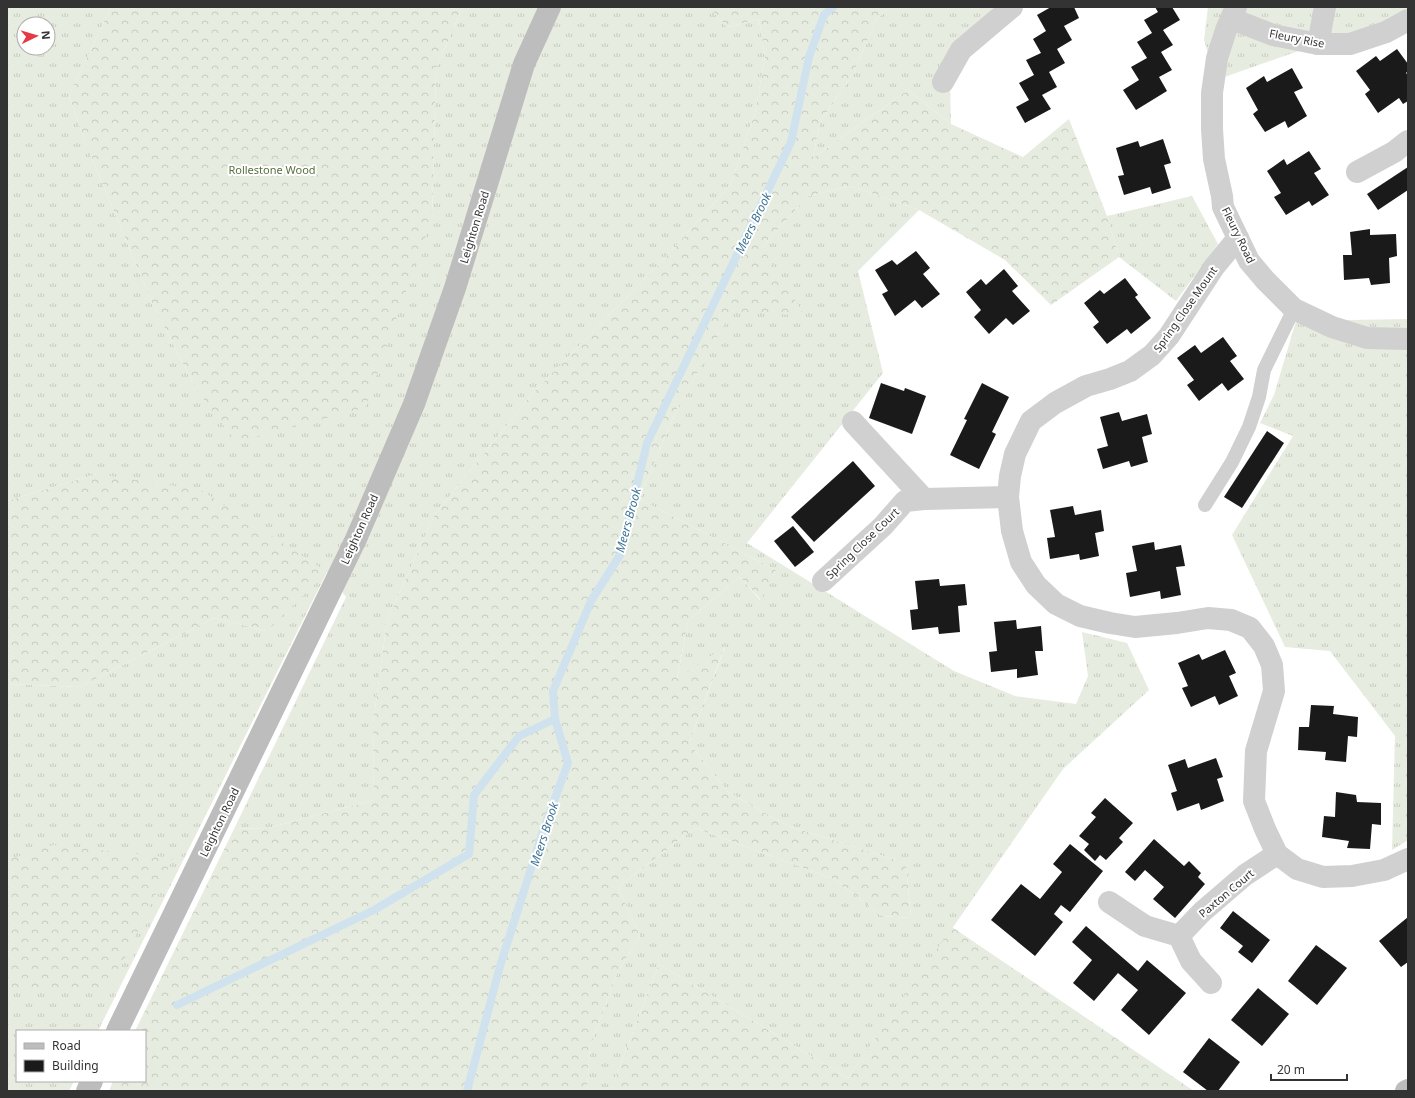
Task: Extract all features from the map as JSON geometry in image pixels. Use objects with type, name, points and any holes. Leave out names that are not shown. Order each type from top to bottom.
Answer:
[{"type":"street","name":"Leighton Road","points":[[117,1030],[356,540],[414,404],[456,288],[524,64],[550,7]]},
{"type":"street","points":[[943,82],[961,50],[1012,7]]},
{"type":"street","points":[[1318,44],[1324,7]]},
{"type":"street","name":"Fleury Rise","points":[[1234,13],[1273,35],[1318,44],[1350,44],[1386,32],[1408,20]]},
{"type":"street","name":"Fleury Road","points":[[1234,13],[1226,30],[1217,58],[1212,93],[1212,129],[1214,159],[1223,207],[1249,261],[1265,280],[1294,309],[1332,327],[1367,338],[1408,339]]},
{"type":"street","points":[[1357,172],[1394,152],[1408,141]]},
{"type":"street","name":"Spring Close Mount","points":[[1238,238],[1214,267],[1169,336],[1152,355],[1130,371],[1086,386],[1056,403],[1031,421],[1015,454],[1010,476],[1008,497],[1012,531],[1021,562],[1036,585],[1056,604],[1080,616],[1135,627],[1208,618],[1231,620],[1250,628],[1264,646],[1272,665],[1274,691],[1256,751],[1254,801],[1265,829],[1278,854],[1298,869],[1323,877],[1352,876],[1384,870],[1408,859]]},
{"type":"street","points":[[853,422],[924,499]]},
{"type":"street","name":"Spring Close Court","points":[[823,581],[883,526],[905,501],[924,499],[1008,497]]},
{"type":"street","name":"Paxton Court","points":[[1179,936],[1202,912],[1245,875],[1278,854]]},
{"type":"street","points":[[1109,902],[1145,926],[1179,936],[1191,961],[1212,983]]},
{"type":"street","points":[[87,1091],[92,1082]]},
{"type":"lane","points":[[1205,505],[1232,462],[1250,427],[1259,397],[1264,370],[1294,309]]},
{"type":"green space","points":[[7,7],[111,7],[69,96],[86,144],[153,305],[196,389],[432,218],[436,68],[463,7],[713,7],[713,12],[727,27],[759,19],[765,57],[755,113],[731,184],[665,258],[533,393],[435,514],[387,621],[373,723],[374,800],[268,828],[234,829],[346,597],[327,572],[98,1030],[16,1030],[16,1082],[74,1082],[69,1091],[7,1091],[7,684],[80,687],[214,618],[267,631],[97,474],[7,501]]},
{"type":"green space","name":"Rollestone Wood","points":[[111,7],[463,7],[436,68],[432,218],[365,408],[236,442],[196,389],[153,305],[86,144],[69,96]]},
{"type":"green space","points":[[713,7],[890,7],[876,20],[853,74],[820,122],[813,158],[908,90],[951,124],[1023,157],[1069,119],[1107,216],[1119,257],[1051,305],[1005,260],[919,210],[851,186],[808,196],[762,247],[805,316],[732,311],[676,411],[639,499],[776,570],[761,600],[740,577],[688,621],[677,679],[725,646],[689,743],[728,792],[788,826],[906,863],[911,918],[882,916],[834,879],[695,828],[618,887],[640,936],[618,971],[590,1047],[587,1091],[109,1091],[113,1082],[146,1082],[146,1030],[135,1030],[234,829],[268,828],[374,800],[373,723],[387,621],[435,514],[533,393],[665,258],[731,184],[755,113],[765,57],[759,19],[727,27],[713,12]]},
{"type":"green space","points":[[890,7],[996,7],[949,50],[951,124],[908,90],[813,158],[820,122],[853,74],[876,20]]},
{"type":"green space","points":[[1208,7],[1408,7],[1408,32],[1313,46],[1216,80],[1204,40]]},
{"type":"green space","points":[[851,186],[919,210],[858,271],[883,373],[747,543],[954,671],[1015,696],[1076,704],[1088,676],[1082,632],[1127,643],[1149,690],[1063,769],[848,1078],[659,964],[613,1084],[612,1091],[587,1091],[590,1047],[618,971],[640,936],[618,887],[695,828],[834,879],[882,916],[911,918],[906,863],[788,826],[728,792],[689,743],[725,647],[677,680],[688,621],[740,577],[760,600],[776,570],[639,499],[676,411],[732,310],[762,247],[808,196]]},
{"type":"green space","points":[[1192,196],[1218,244],[1176,301],[1119,257],[1107,216]]},
{"type":"green space","points":[[1408,319],[1408,840],[1392,850],[1395,736],[1330,651],[1285,647],[1232,535],[1293,436],[1260,423],[1274,395],[1296,321]]},
{"type":"green space","points":[[97,474],[201,490],[327,572],[267,631],[214,618],[80,687],[7,684],[7,501]]},
{"type":"green space","points":[[53,845],[173,858],[111,987],[7,987],[7,860]]},
{"type":"green space","points":[[952,927],[1194,1091],[612,1091],[613,1084],[659,964],[848,1078]]},
{"type":"building","points":[[1051,7],[1074,7],[1079,18],[1064,26],[1072,40],[1057,49],[1065,63],[1049,72],[1057,87],[1042,95],[1051,109],[1025,123],[1016,107],[1029,100],[1019,83],[1034,75],[1026,60],[1041,53],[1033,39],[1046,31],[1037,15]]},
{"type":"building","points":[[1155,7],[1172,7],[1180,20],[1163,30],[1173,45],[1161,52],[1172,70],[1159,77],[1167,91],[1136,110],[1123,90],[1139,80],[1131,67],[1147,58],[1137,42],[1152,33],[1144,20],[1158,12]]},
{"type":"building","points":[[1397,49],[1408,64],[1408,71],[1406,73],[1408,75],[1408,101],[1403,104],[1399,98],[1378,113],[1365,94],[1370,90],[1356,71],[1376,56],[1380,61]]},
{"type":"building","points":[[1292,68],[1303,88],[1294,92],[1307,116],[1288,128],[1285,121],[1265,132],[1253,114],[1258,110],[1246,88],[1264,76],[1267,82]]},
{"type":"building","points":[[1163,139],[1171,163],[1164,165],[1171,188],[1152,194],[1150,187],[1124,195],[1118,176],[1124,175],[1116,148],[1138,141],[1140,147]]},
{"type":"building","points":[[1309,151],[1321,169],[1314,173],[1329,195],[1312,206],[1309,201],[1286,215],[1274,197],[1281,193],[1267,171],[1284,159],[1287,165]]},
{"type":"building","points":[[1408,167],[1408,190],[1378,210],[1367,194]]},
{"type":"building","points":[[1370,229],[1370,235],[1396,234],[1397,256],[1389,258],[1390,283],[1371,285],[1369,278],[1344,280],[1343,255],[1352,255],[1350,232]]},
{"type":"building","points":[[916,251],[930,268],[923,274],[940,294],[922,308],[915,300],[895,316],[882,294],[888,291],[875,270],[892,260],[897,265]]},
{"type":"building","points":[[1004,269],[1018,286],[1012,291],[1030,311],[1013,325],[1006,318],[989,334],[974,317],[981,310],[966,292],[981,279],[986,285]]},
{"type":"building","points":[[1125,278],[1138,295],[1135,297],[1151,318],[1131,334],[1127,329],[1107,344],[1093,327],[1099,322],[1084,303],[1100,290],[1104,294]]},
{"type":"building","points":[[1223,337],[1237,356],[1230,361],[1244,379],[1228,391],[1222,383],[1199,401],[1187,385],[1194,380],[1177,358],[1195,345],[1201,353]]},
{"type":"building","points":[[881,383],[904,391],[905,388],[926,396],[912,434],[869,418]]},
{"type":"building","points":[[982,383],[1009,397],[992,432],[996,434],[979,469],[950,455],[967,420],[964,419]]},
{"type":"building","points":[[1119,412],[1122,421],[1147,414],[1152,434],[1142,437],[1148,462],[1131,467],[1129,461],[1103,469],[1097,449],[1108,446],[1100,417]]},
{"type":"building","points":[[1267,431],[1284,443],[1242,508],[1224,497]]},
{"type":"building","points":[[853,461],[875,486],[814,542],[791,517]]},
{"type":"building","points":[[1073,506],[1075,515],[1101,510],[1104,531],[1095,533],[1099,556],[1080,560],[1079,554],[1050,559],[1047,538],[1055,537],[1050,510]]},
{"type":"building","points":[[793,526],[814,552],[795,567],[774,541]]},
{"type":"building","points":[[1154,542],[1155,550],[1181,545],[1185,566],[1176,567],[1181,595],[1161,599],[1160,591],[1130,597],[1126,573],[1137,571],[1132,546]]},
{"type":"building","points":[[939,579],[940,586],[965,584],[967,605],[958,606],[960,632],[939,634],[938,627],[912,630],[910,610],[918,609],[915,581]]},
{"type":"building","points":[[1016,620],[1017,629],[1041,626],[1043,651],[1035,651],[1038,675],[1017,678],[1017,669],[991,672],[989,652],[997,651],[994,622]]},
{"type":"building","points":[[1225,650],[1236,673],[1229,676],[1238,696],[1219,705],[1215,696],[1191,707],[1182,688],[1188,686],[1178,663],[1199,654],[1202,660]]},
{"type":"building","points":[[1311,705],[1334,706],[1333,714],[1358,717],[1357,737],[1348,736],[1346,762],[1325,760],[1326,752],[1298,750],[1299,727],[1309,727]]},
{"type":"building","points":[[1216,758],[1223,777],[1217,779],[1224,801],[1201,810],[1199,803],[1177,811],[1171,793],[1177,791],[1168,765],[1185,759],[1188,768]]},
{"type":"building","points":[[1336,792],[1356,795],[1357,802],[1381,803],[1381,825],[1372,824],[1370,849],[1347,848],[1349,841],[1322,837],[1324,816],[1335,817]]},
{"type":"building","points":[[1105,798],[1133,823],[1119,838],[1123,842],[1106,860],[1100,855],[1095,861],[1084,850],[1089,844],[1079,836],[1096,817],[1091,813]]},
{"type":"building","points":[[1154,839],[1184,866],[1189,861],[1201,873],[1198,877],[1205,884],[1175,918],[1153,899],[1164,887],[1145,870],[1135,881],[1125,872]]},
{"type":"building","points":[[1070,844],[1103,871],[1070,912],[1061,905],[1054,914],[1063,922],[1035,956],[991,920],[1021,884],[1040,899],[1062,872],[1053,864]]},
{"type":"building","points":[[1233,911],[1270,940],[1252,963],[1238,952],[1243,946],[1220,928]]},
{"type":"building","points":[[1408,917],[1408,962],[1401,967],[1379,941]]},
{"type":"building","points":[[1086,926],[1138,971],[1147,960],[1186,993],[1149,1035],[1121,1010],[1138,990],[1118,973],[1094,1001],[1073,983],[1092,960],[1072,942]]},
{"type":"building","points":[[1316,945],[1347,968],[1317,1005],[1288,981]]},
{"type":"building","points":[[1258,988],[1289,1014],[1262,1046],[1231,1020]]},
{"type":"building","points":[[1209,1038],[1240,1062],[1218,1091],[1208,1091],[1183,1072]]},
{"type":"waterway","name":"Meers Brook","points":[[467,1091],[500,966],[543,831],[568,763],[555,719],[553,691],[591,601],[620,555],[647,443],[791,142],[809,57],[824,15],[833,7]]},
{"type":"waterway","points":[[177,1005],[374,910],[469,854],[474,795],[519,736],[555,719]]}]
